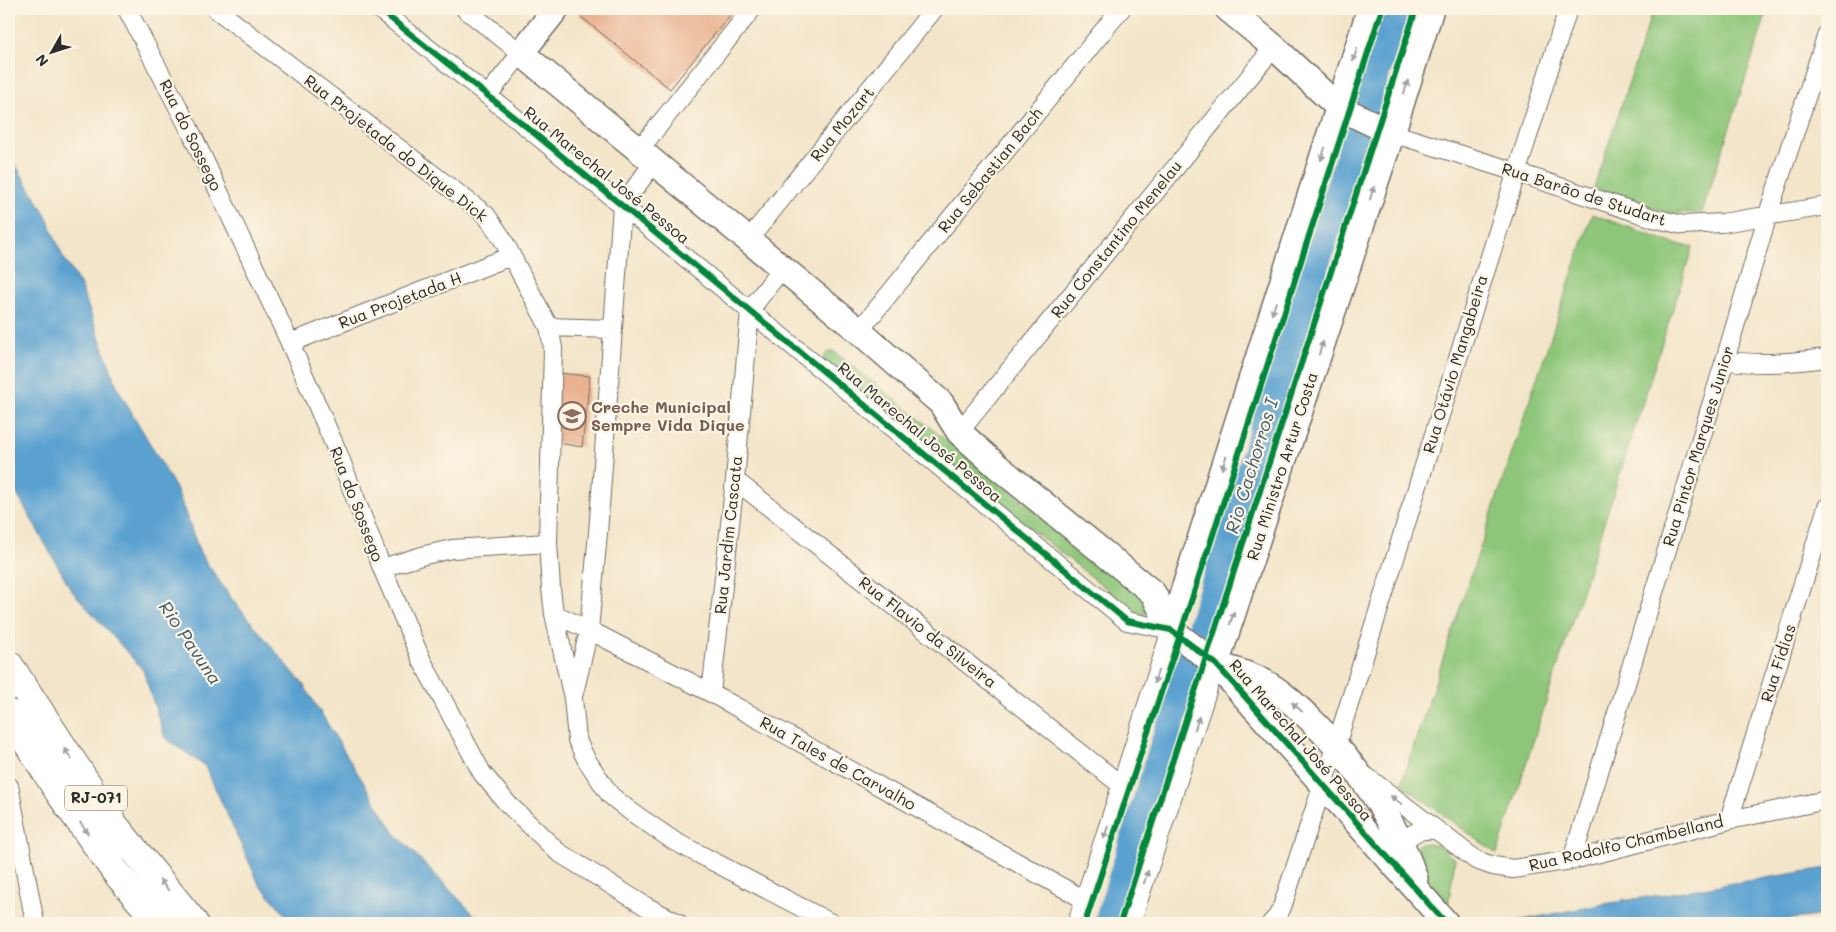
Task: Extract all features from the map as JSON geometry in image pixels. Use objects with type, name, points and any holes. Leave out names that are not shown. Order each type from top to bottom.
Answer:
[{"type":"highway","name":"RJ-071","points":[[9,665],[114,825],[194,923]]},
{"type":"highway","name":"RJ-071","points":[[9,714],[59,792],[115,871],[159,923]]},
{"type":"street","name":"Rua do Sossego","points":[[127,9],[189,128],[290,343],[338,453],[382,568],[422,661],[482,774],[506,802],[558,852],[647,907],[678,923]]},
{"type":"street","name":"Rua Projetada do Dique Dick","points":[[216,9],[486,215],[502,238],[549,327],[553,348],[548,543],[554,614],[573,698],[577,740],[586,759],[610,795],[674,841],[831,923]]},
{"type":"street","name":"Rua Marechal José Pessoa","points":[[379,9],[488,95],[1127,621],[1177,635],[1210,660],[1323,784],[1396,854],[1419,891],[1446,923]]},
{"type":"street","name":"Rua Marechal José Pessoa","points":[[465,9],[749,239],[942,403],[959,432],[1153,593],[1177,635]]},
{"type":"street","points":[[488,95],[556,9]]},
{"type":"street","points":[[573,698],[589,630],[598,534],[622,206],[647,156],[752,9]]},
{"type":"street","name":"Rua Mozart","points":[[749,239],[934,9]]},
{"type":"street","name":"Rua Sebastian Bach","points":[[859,331],[1120,9]]},
{"type":"street","name":"Rua Barão de Studart","points":[[1228,9],[1274,47],[1343,110],[1386,131],[1653,218],[1684,225],[1722,222],[1827,206]]},
{"type":"street","points":[[1077,923],[1121,785],[1177,635],[1343,110],[1370,9]]},
{"type":"street","name":"Rua Ministro Artur Costa","points":[[1131,923],[1210,660],[1386,131],[1431,9]]},
{"type":"street","name":"Rua Otávio Mangabeira","points":[[1271,923],[1277,917],[1282,906],[1323,784],[1327,736],[1344,720],[1568,9]]},
{"type":"street","name":"Rua Pintor Marques Junior","points":[[1572,860],[1768,214],[1827,34]]},
{"type":"street","name":"Rua Constantino Menelau","points":[[959,432],[1274,47]]},
{"type":"street","name":"Rua Projetada H","points":[[290,343],[511,256]]},
{"type":"street","points":[[750,310],[782,268]]},
{"type":"street","name":"Rua Jardim Cascata","points":[[711,693],[735,480],[750,310]]},
{"type":"street","points":[[549,327],[612,329]]},
{"type":"street","points":[[1725,360],[1750,364],[1774,364],[1827,358]]},
{"type":"street","name":"Rua Flavio da Silveira","points":[[735,480],[1121,785]]},
{"type":"street","name":"Rua Fídias","points":[[1728,820],[1827,507]]},
{"type":"street","points":[[382,568],[452,549],[548,543]]},
{"type":"street","name":"Rua Tales de Carvalho","points":[[554,614],[711,693],[1084,900]]},
{"type":"street","name":"Rua Marechal José Pessoa","points":[[1210,660],[1264,682],[1293,703],[1327,736],[1354,767],[1393,830],[1396,854]]},
{"type":"street","name":"Rua Rodolfo Chambelland","points":[[1354,767],[1434,830],[1476,860],[1493,866],[1513,869],[1572,860],[1728,820],[1827,800]]},
{"type":"street","points":[[9,786],[35,923]]},
{"type":"street","points":[[1396,854],[1415,832],[1434,830]]},
{"type":"green space","points":[[1653,9],[1768,9],[1702,213],[1669,213],[1594,188]]},
{"type":"green space","points":[[1592,214],[1675,244],[1693,247],[1497,854],[1401,784]]},
{"type":"green space","points":[[833,351],[1148,599],[1151,609],[1144,615],[1137,613],[826,367],[823,362],[824,357],[827,353]]},
{"type":"green space","points":[[1429,843],[1437,845],[1455,859],[1448,907],[1415,868],[1414,848],[1419,844]]},
{"type":"water","name":"Rio Pavuna","points":[[9,154],[46,215],[62,255],[80,284],[118,389],[177,490],[200,553],[231,598],[303,684],[394,832],[482,923],[293,923],[259,884],[205,766],[165,738],[143,670],[72,591],[9,480]]},
{"type":"water","points":[[1827,868],[1827,915],[1758,923],[1507,923],[1610,903]]},
{"type":"building","points":[[584,9],[735,9],[670,89],[579,15]]},
{"type":"building","points":[[558,373],[590,376],[582,447],[552,442]]},
{"type":"waterway","name":"Rio Cachorros I","points":[[1108,923],[1396,9]]},
{"type":"cycle path","points":[[379,9],[512,115],[1127,621],[1171,630],[1216,664],[1446,923]]},
{"type":"cycle path","points":[[1085,923],[1208,550],[1382,9]]},
{"type":"cycle path","points":[[1120,923],[1416,9]]},
{"type":"place","name":"Creche Municipal Sempre Vida Dique","points":[[572,416]]}]
